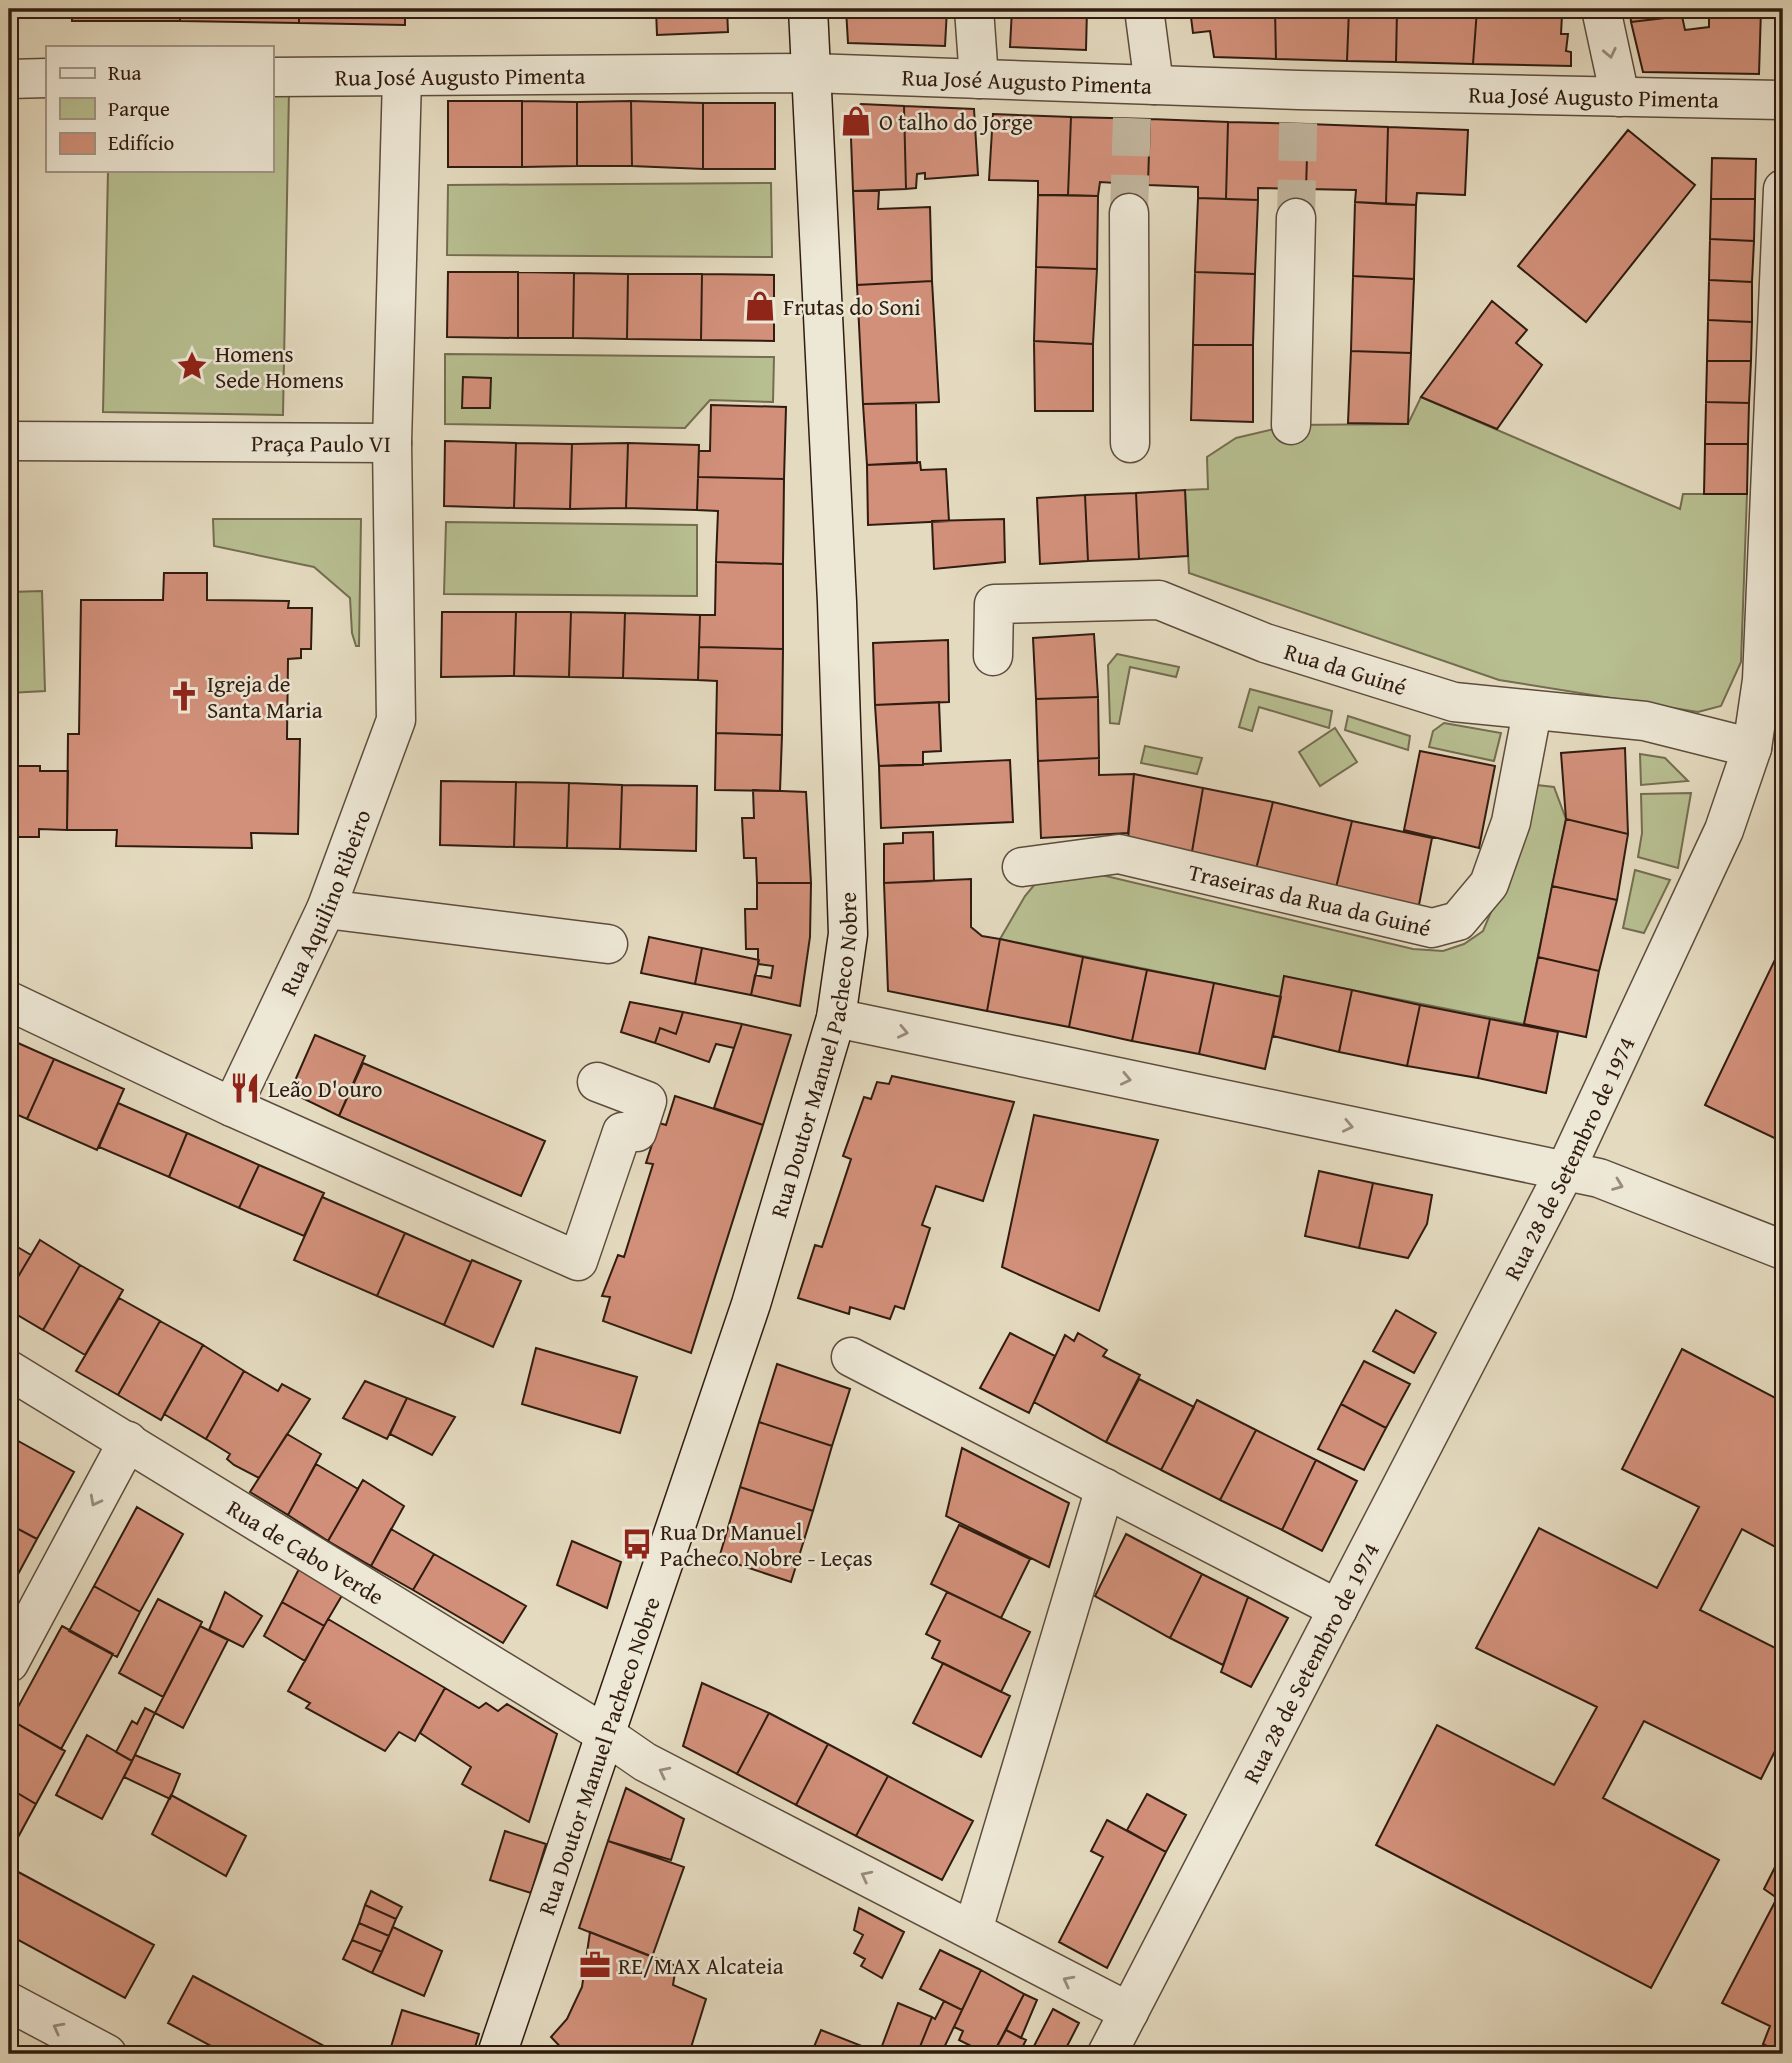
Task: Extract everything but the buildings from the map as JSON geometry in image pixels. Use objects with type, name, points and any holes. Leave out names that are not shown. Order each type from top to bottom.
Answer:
[{"type":"street","name":"Rua Doutor Manuel Pacheco Nobre","points":[[497,2054],[603,1733],[751,1304],[836,1018],[848,934],[837,602],[808,9]]},
{"type":"street","points":[[974,9],[979,79]]},
{"type":"street","points":[[1144,9],[1154,85]]},
{"type":"street","points":[[1601,9],[1620,97]]},
{"type":"street","name":"Rua José Augusto Pimenta","points":[[273,77],[811,73],[1154,85],[1783,100]]},
{"type":"street","name":"Praça Paulo VI","points":[[9,442],[392,443],[402,77]]},
{"type":"street","points":[[9,79],[46,78]]},
{"type":"street","name":"Rua 28 de Setembro de 1974","points":[[1107,2054],[1565,1171],[1724,830],[1752,748],[1762,680],[1783,189]]},
{"type":"street","points":[[1129,213],[1130,443]]},
{"type":"street","points":[[1291,425],[1296,218]]},
{"type":"street","name":"Rua Aquilino Ribeiro","points":[[232,1107],[326,909],[396,720],[392,443]]},
{"type":"street","name":"Rua da Guiné","points":[[993,656],[993,604],[1159,600],[1265,643],[1454,702],[1645,722],[1752,748]]},
{"type":"street","name":"Traseiras da Rua da Guiné","points":[[1022,867],[1119,853],[1432,928],[1458,921],[1489,884],[1507,834],[1532,712]]},
{"type":"street","points":[[326,909],[608,944]]},
{"type":"street","points":[[9,1001],[232,1107],[578,1261],[622,1132],[637,1132],[647,1101],[597,1082]]},
{"type":"street","points":[[836,1018],[1599,1178],[1783,1250]]},
{"type":"street","points":[[851,1357],[1338,1609]]},
{"type":"street","name":"Rua de Cabo Verde","points":[[9,1370],[603,1733],[645,1762],[1129,2012]]},
{"type":"street","points":[[9,1663],[128,1441]]},
{"type":"street","points":[[973,1930],[1105,1488]]},
{"type":"street","points":[[9,2002],[107,2054]]},
{"type":"green space","points":[[289,90],[283,415],[103,412],[108,172],[273,172],[273,91]]},
{"type":"green space","points":[[771,183],[772,257],[447,255],[448,185]]},
{"type":"green space","points":[[445,354],[774,357],[773,402],[710,400],[685,428],[445,424]]},
{"type":"green space","points":[[1421,397],[1680,509],[1683,494],[1747,494],[1741,662],[1721,706],[1698,712],[1499,680],[1189,573],[1185,490],[1208,489],[1207,457],[1236,438],[1291,425],[1408,424]]},
{"type":"green space","points":[[213,519],[361,519],[359,646],[356,646],[352,633],[350,598],[314,567],[214,546]]},
{"type":"green space","points":[[446,522],[697,525],[697,596],[444,594]]},
{"type":"green space","points":[[42,591],[45,691],[9,693],[9,592]]},
{"type":"green space","points":[[1117,654],[1179,667],[1176,677],[1130,667],[1119,724],[1110,723],[1108,665]]},
{"type":"green space","points":[[1250,689],[1332,711],[1329,728],[1259,707],[1252,731],[1239,727]]},
{"type":"green space","points":[[1348,716],[1410,736],[1408,750],[1345,730]]},
{"type":"green space","points":[[1444,723],[1501,733],[1494,761],[1429,747],[1433,731]]},
{"type":"green space","points":[[1335,728],[1357,762],[1320,786],[1299,752]]},
{"type":"green space","points":[[1145,746],[1202,758],[1197,774],[1141,763]]},
{"type":"green space","points":[[1640,754],[1665,758],[1688,781],[1641,785]]},
{"type":"green space","points":[[1528,784],[1554,787],[1566,819],[1524,1024],[1285,977],[1281,997],[1000,939],[1025,896],[1040,878],[1085,871],[1413,949],[1443,951],[1464,944],[1483,931],[1509,869]]},
{"type":"green space","points":[[1691,793],[1678,868],[1638,857],[1642,833],[1641,794]]},
{"type":"green space","points":[[1635,870],[1670,880],[1644,933],[1623,928]]},
{"type":"tunnel","points":[[1129,213],[1133,84]]},
{"type":"tunnel","points":[[1296,218],[1299,90]]},
{"type":"place","name":"O talho do Jorge","points":[[856,121]]},
{"type":"place","name":"Frutas do Soni","points":[[760,306]]},
{"type":"place","name":"Homens Sede Homens","points":[[192,366]]},
{"type":"place","name":"Igreja de Santa Maria","points":[[184,696]]},
{"type":"place","name":"Leão D'ouro","points":[[245,1088]]},
{"type":"place","name":"Rua Dr Manuel Pacheco Nobre - Leças","points":[[637,1544]]},
{"type":"place","name":"RE/MAX Alcateia","points":[[595,1965]]}]
